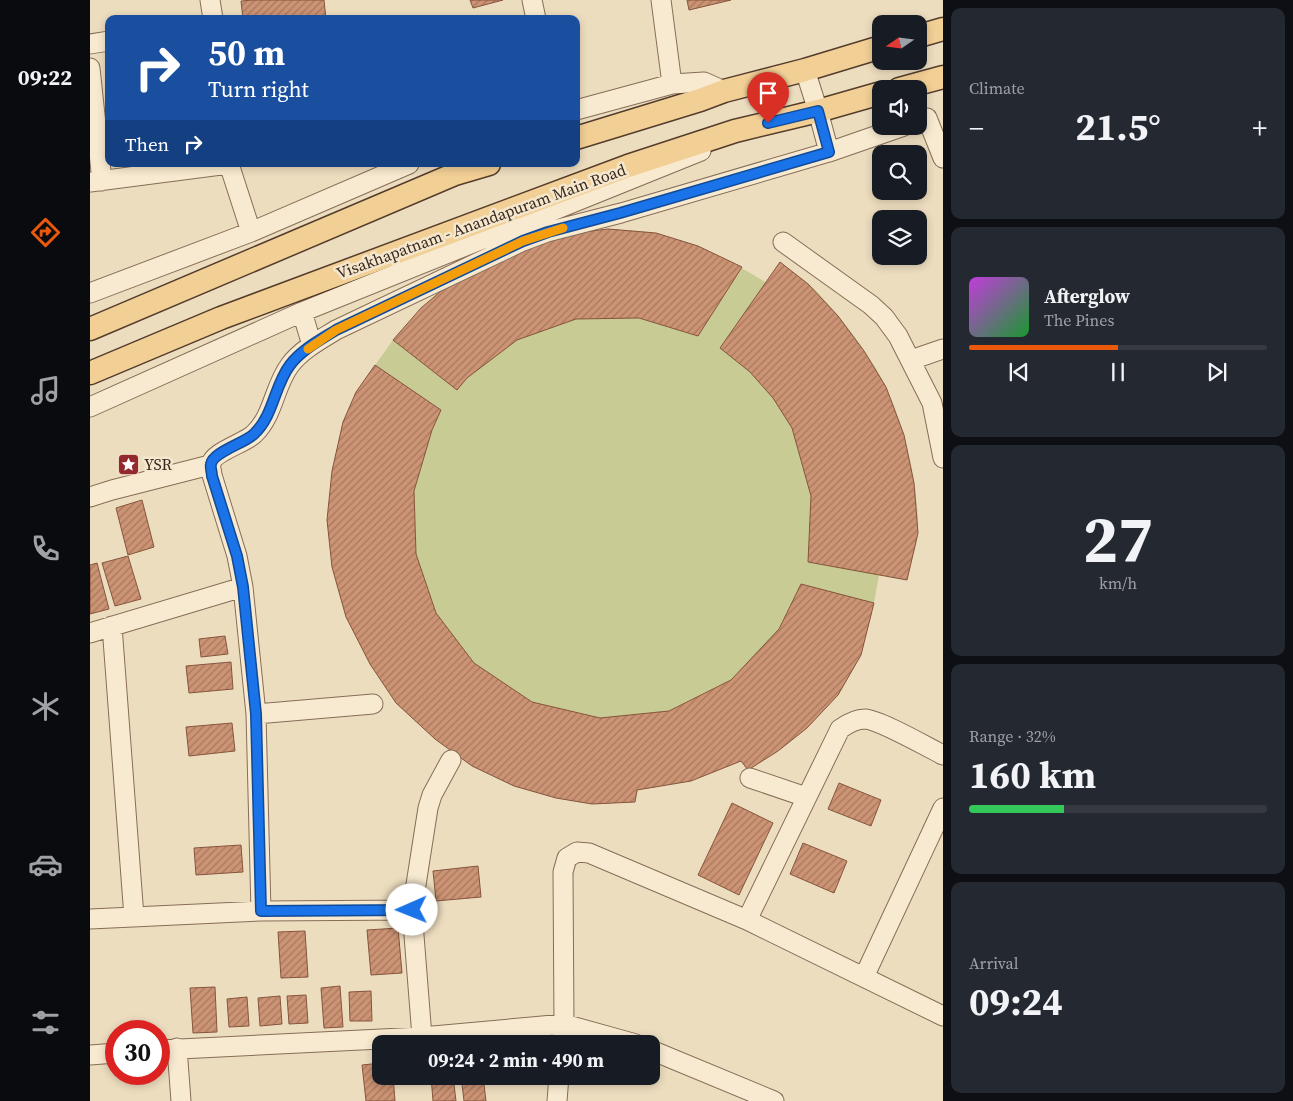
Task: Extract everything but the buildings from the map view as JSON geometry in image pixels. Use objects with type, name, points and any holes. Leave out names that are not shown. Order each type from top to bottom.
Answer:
[{"type":"main road","points":[[928,33],[943,29]]},
{"type":"main road","points":[[580,137],[724,91],[872,51]]},
{"type":"main road","points":[[927,81],[943,77]]},
{"type":"main road","name":"Visakhapatnam - Anandapuram Main Road","points":[[90,373],[221,318],[628,166],[735,131],[872,96]]},
{"type":"main road","points":[[90,329],[455,174],[479,167]]},
{"type":"street","points":[[210,0],[212,15]]},
{"type":"street","points":[[532,0],[535,15]]},
{"type":"street","points":[[661,0],[672,84]]},
{"type":"street","points":[[90,44],[105,42]]},
{"type":"street","points":[[90,68],[96,181],[206,167]]},
{"type":"street","points":[[805,70],[829,152]]},
{"type":"street","points":[[580,109],[672,84],[704,82],[724,91]]},
{"type":"street","points":[[930,118],[943,158]]},
{"type":"street","points":[[90,407],[302,312],[696,154],[735,131]]},
{"type":"street","points":[[261,911],[256,714],[243,587],[237,556],[212,476],[210,465],[214,458],[253,435],[263,424],[290,365],[312,345],[336,330],[531,238],[829,152],[878,135]]},
{"type":"street","points":[[230,167],[251,232]]},
{"type":"street","points":[[90,293],[251,232],[402,167]]},
{"type":"street","points":[[783,242],[871,305],[898,336],[911,360],[938,400],[943,458]]},
{"type":"street","points":[[302,312],[312,345]]},
{"type":"street","points":[[911,360],[943,349]]},
{"type":"street","points":[[90,497],[210,465]]},
{"type":"street","points":[[90,633],[243,587]]},
{"type":"street","points":[[112,626],[134,917]]},
{"type":"street","points":[[256,714],[373,704]]},
{"type":"street","points":[[747,920],[840,730],[849,723],[865,719],[880,724],[943,755]]},
{"type":"street","points":[[422,1035],[412,910],[428,808],[432,795],[451,760]]},
{"type":"street","points":[[750,778],[806,797]]},
{"type":"street","points":[[864,977],[943,808]]},
{"type":"street","points":[[563,1035],[563,872],[567,858],[577,852],[589,853],[747,920],[943,1016]]},
{"type":"street","points":[[90,919],[261,911],[412,910]]},
{"type":"street","points":[[444,1035],[564,1024],[604,1035]]},
{"type":"street","points":[[170,1049],[372,1039]]},
{"type":"street","points":[[90,1055],[105,1054]]},
{"type":"street","points":[[660,1054],[774,1101]]},
{"type":"street","points":[[170,1057],[181,1101]]},
{"type":"street","points":[[557,1101],[558,1085]]},
{"type":"green space","points":[[608,229],[652,233],[687,242],[728,261],[767,283],[780,262],[808,283],[851,332],[886,387],[899,420],[910,458],[918,514],[918,532],[907,580],[879,575],[861,655],[838,695],[807,728],[778,751],[748,770],[741,761],[691,781],[638,790],[635,802],[592,804],[556,798],[514,786],[472,766],[435,739],[396,703],[370,664],[346,617],[332,567],[327,520],[332,471],[343,422],[356,392],[393,340],[421,308],[466,270]]},
{"type":"slow traffic","points":[[308,349],[336,330],[523,241],[563,228]]},
{"type":"place","name":"YSR","points":[[128,464]]},
{"type":"route","points":[[412,910],[261,911],[256,714],[243,587],[237,556],[210,465],[214,458],[253,435],[263,424],[271,409],[290,365],[312,345],[336,330],[523,241],[548,232],[829,152],[818,111],[768,123]]}]
